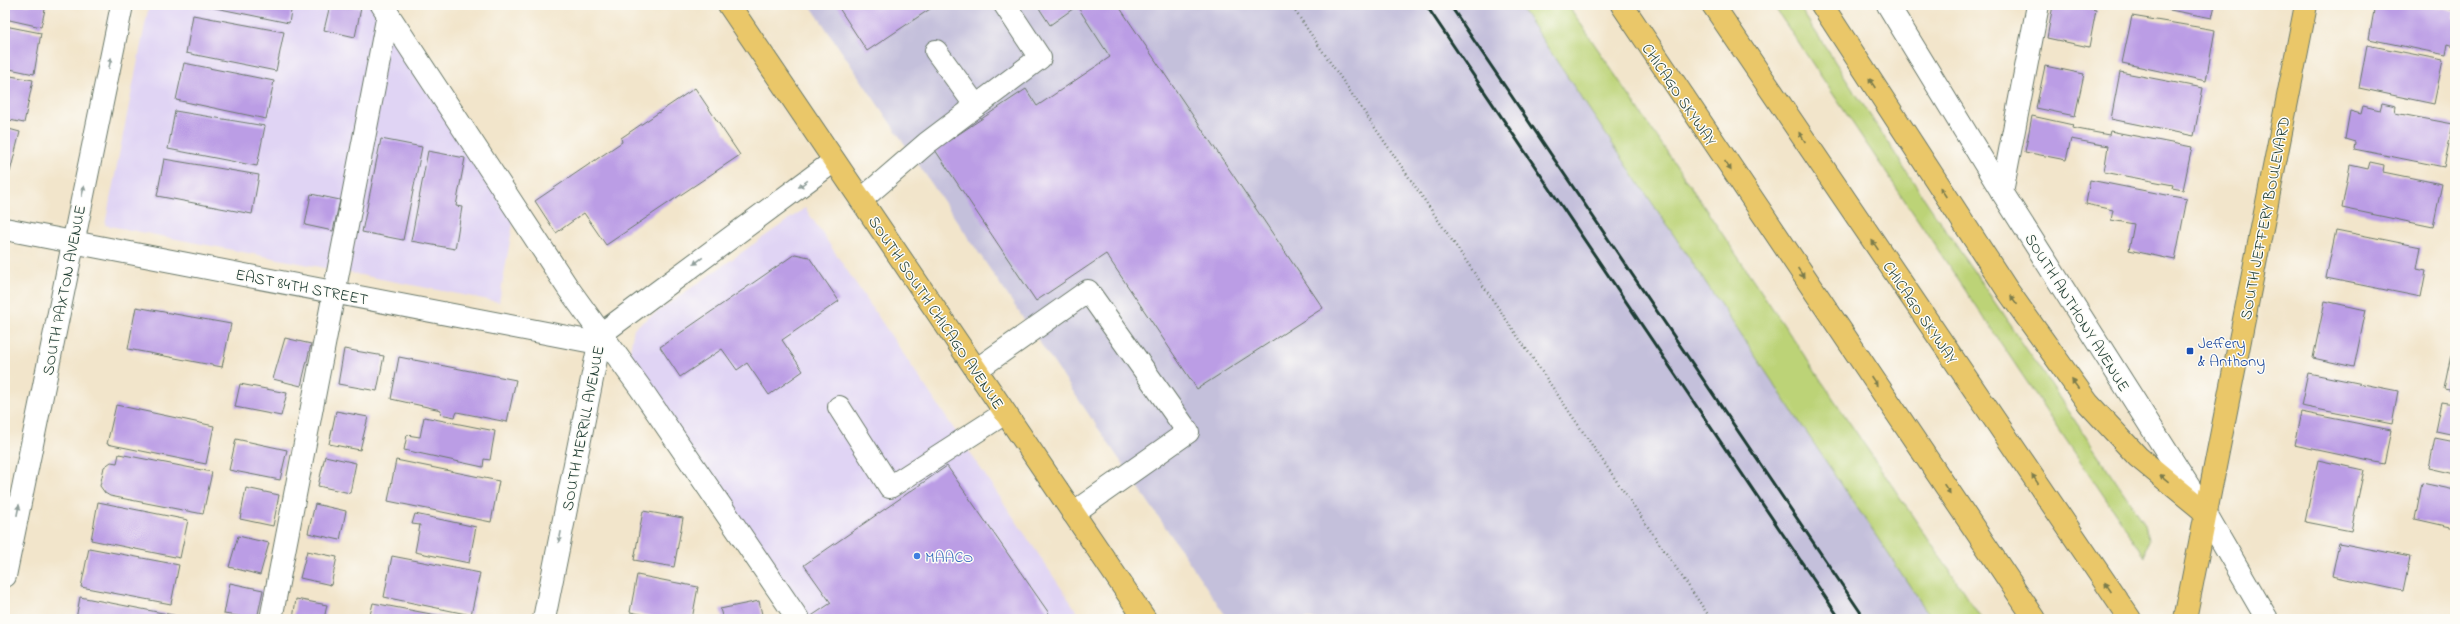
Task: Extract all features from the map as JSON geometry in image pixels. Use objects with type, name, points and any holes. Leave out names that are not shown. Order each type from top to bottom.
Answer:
[{"type":"main road","name":"SOUTH SOUTH CHICAGO AVENUE","points":[[729,5],[1145,619]]},
{"type":"main road","name":"CHICAGO SKYWAY","points":[[1622,5],[2035,619]]},
{"type":"main road","name":"CHICAGO SKYWAY","points":[[1713,5],[2130,619]]},
{"type":"main road","points":[[1822,5],[2008,291],[2088,403],[2138,456],[2205,512]]},
{"type":"main road","name":"SOUTH JEFFERY BOULEVARD","points":[[2185,619],[2306,5]]},
{"type":"street","name":"SOUTH PAXTON AVENUE","points":[[5,576],[122,5]]},
{"type":"street","points":[[861,200],[927,143],[1040,58],[1005,5]]},
{"type":"street","name":"SOUTH ANTHONY AVENUE","points":[[1888,5],[2002,192],[2205,512],[2267,619]]},
{"type":"street","points":[[2002,192],[2038,5]]},
{"type":"street","points":[[271,619],[334,292],[385,10]]},
{"type":"street","points":[[385,10],[600,338],[641,389],[798,619]]},
{"type":"street","points":[[936,52],[976,106]]},
{"type":"street","name":"SOUTH MERRILL AVENUE","points":[[544,619],[600,338],[834,161]]},
{"type":"street","name":"EAST 84TH STREET","points":[[5,229],[334,292],[600,338]]},
{"type":"street","points":[[976,370],[1088,291],[1188,432],[1073,513]]},
{"type":"street","points":[[839,407],[890,487],[1005,413]]},
{"type":"path","points":[[1291,5],[1711,619]]},
{"type":"shaded area","points":[[149,5],[382,5],[517,202],[499,302],[105,225]]},
{"type":"shaded area","points":[[810,5],[1519,5],[1932,619],[1228,619]]},
{"type":"shaded area","points":[[805,208],[1082,619],[797,619],[625,378],[634,328]]},
{"type":"green space","points":[[1519,5],[1568,5],[1982,619],[1932,619]]},
{"type":"green space","points":[[1773,5],[1798,5],[1924,198],[2145,524],[2148,539],[2145,557]]},
{"type":"building","points":[[5,5],[46,5],[41,27],[5,19]]},
{"type":"building","points":[[201,5],[292,5],[289,23]]},
{"type":"building","points":[[330,5],[361,8],[355,37],[324,30]]},
{"type":"building","points":[[837,5],[936,5],[867,51]]},
{"type":"building","points":[[1037,5],[1118,5],[1323,308],[1197,389],[1106,254],[1036,301],[935,150],[1026,89],[1037,106],[1110,57],[1077,6],[1050,25]]},
{"type":"building","points":[[2053,5],[2071,5],[2096,10],[2089,47],[2047,38]]},
{"type":"building","points":[[2171,5],[2215,5],[2212,18],[2170,10]]},
{"type":"building","points":[[2375,5],[2429,5],[2455,10],[2453,19],[2455,19],[2455,46],[2448,44],[2446,55],[2369,39]]},
{"type":"building","points":[[193,15],[284,32],[276,71],[186,53]]},
{"type":"building","points":[[2132,16],[2215,30],[2206,81],[2122,63]]},
{"type":"building","points":[[5,26],[41,33],[34,74],[5,68]]},
{"type":"building","points":[[2367,45],[2443,60],[2434,104],[2359,88]]},
{"type":"building","points":[[184,63],[274,81],[266,119],[176,100]]},
{"type":"building","points":[[2045,66],[2084,74],[2075,116],[2036,108]]},
{"type":"building","points":[[2120,72],[2203,88],[2194,136],[2111,119]]},
{"type":"building","points":[[5,75],[33,80],[24,123],[5,119]]},
{"type":"building","points":[[695,88],[740,155],[606,245],[584,213],[556,233],[535,201],[622,142],[621,138]]},
{"type":"building","points":[[2382,103],[2396,106],[2395,113],[2453,124],[2444,167],[2354,149],[2355,142],[2345,139],[2350,111],[2361,114],[2363,106],[2380,110]]},
{"type":"building","points":[[175,111],[265,126],[257,166],[168,149]]},
{"type":"building","points":[[2032,116],[2073,125],[2072,128],[2109,135],[2110,131],[2192,147],[2183,190],[2172,188],[2173,185],[2104,172],[2108,146],[2071,139],[2066,160],[2025,152]]},
{"type":"building","points":[[5,128],[20,132],[10,172],[5,171]]},
{"type":"building","points":[[381,139],[422,147],[403,240],[362,232]]},
{"type":"building","points":[[428,151],[465,158],[456,206],[462,207],[455,249],[411,241]]},
{"type":"building","points":[[164,159],[259,175],[252,214],[157,196]]},
{"type":"building","points":[[2370,162],[2384,165],[2383,172],[2442,184],[2433,227],[2342,208],[2350,165],[2368,169]]},
{"type":"building","points":[[2090,180],[2187,199],[2175,260],[2129,250],[2134,224],[2111,220],[2113,210],[2086,204]]},
{"type":"building","points":[[311,194],[340,200],[333,231],[305,225]]},
{"type":"building","points":[[2336,230],[2421,247],[2417,269],[2426,271],[2421,297],[2326,278]]},
{"type":"building","points":[[795,254],[809,257],[839,301],[782,340],[803,371],[769,395],[747,363],[737,370],[722,349],[680,377],[660,347]]},
{"type":"building","points":[[2325,301],[2366,310],[2354,367],[2313,358]]},
{"type":"building","points":[[136,307],[231,324],[222,367],[128,349]]},
{"type":"building","points":[[285,338],[311,344],[301,386],[273,379]]},
{"type":"building","points":[[344,349],[384,356],[377,391],[338,384]]},
{"type":"building","points":[[2451,355],[2455,356],[2455,391],[2444,389]]},
{"type":"building","points":[[399,357],[516,380],[507,422],[457,412],[455,417],[440,414],[441,410],[391,399]]},
{"type":"building","points":[[2308,373],[2398,391],[2392,424],[2301,406]]},
{"type":"building","points":[[240,384],[287,393],[281,416],[235,407]]},
{"type":"building","points":[[2442,402],[2455,404],[2455,435],[2436,431]]},
{"type":"building","points":[[116,405],[214,426],[206,464],[107,444]]},
{"type":"building","points":[[336,411],[368,417],[360,450],[329,444]]},
{"type":"building","points":[[2301,412],[2391,430],[2384,464],[2294,445]]},
{"type":"building","points":[[424,417],[495,431],[490,460],[484,459],[483,467],[404,450],[407,435],[420,437]]},
{"type":"building","points":[[2435,438],[2455,442],[2455,474],[2429,468]]},
{"type":"building","points":[[236,439],[287,450],[280,480],[229,470]]},
{"type":"building","points":[[119,454],[212,472],[203,514],[110,496],[105,493],[100,486],[104,467],[111,462],[117,463]]},
{"type":"building","points":[[325,456],[356,463],[350,493],[318,486]]},
{"type":"building","points":[[396,460],[499,481],[491,522],[388,501]]},
{"type":"building","points":[[2318,460],[2364,470],[2351,531],[2305,522]]},
{"type":"building","points":[[947,466],[1053,619],[812,619],[810,617],[831,603],[804,565]]},
{"type":"building","points":[[2422,483],[2455,490],[2455,528],[2415,519]]},
{"type":"building","points":[[246,488],[279,495],[273,526],[240,519]]},
{"type":"building","points":[[98,502],[188,520],[180,558],[91,540]]},
{"type":"building","points":[[315,504],[346,511],[340,540],[308,533]]},
{"type":"building","points":[[643,511],[683,518],[674,567],[634,560]]},
{"type":"building","points":[[415,514],[476,527],[469,563],[415,552],[420,525],[412,524]]},
{"type":"building","points":[[238,536],[269,543],[260,575],[229,567]]},
{"type":"building","points":[[2339,543],[2410,557],[2403,591],[2332,576]]},
{"type":"building","points":[[89,548],[179,565],[171,604],[81,587]]},
{"type":"building","points":[[307,551],[337,557],[331,585],[300,578]]},
{"type":"building","points":[[392,556],[480,573],[471,615],[384,597]]},
{"type":"building","points":[[637,575],[698,587],[692,619],[666,619],[630,612]]},
{"type":"building","points":[[230,583],[263,590],[257,619],[224,614]]},
{"type":"building","points":[[80,597],[178,616],[178,619],[76,619]]},
{"type":"building","points":[[296,599],[327,605],[324,619],[293,619]]},
{"type":"building","points":[[759,601],[763,619],[723,619],[720,609]]},
{"type":"building","points":[[373,603],[452,618],[452,619],[369,619]]},
{"type":"railway","points":[[1426,5],[1840,619]]},
{"type":"railway","points":[[1450,5],[1865,619]]},
{"type":"place","name":"Jeffery & Anthony","points":[[2190,351]]},
{"type":"place","name":"MAACO","points":[[917,556]]}]
